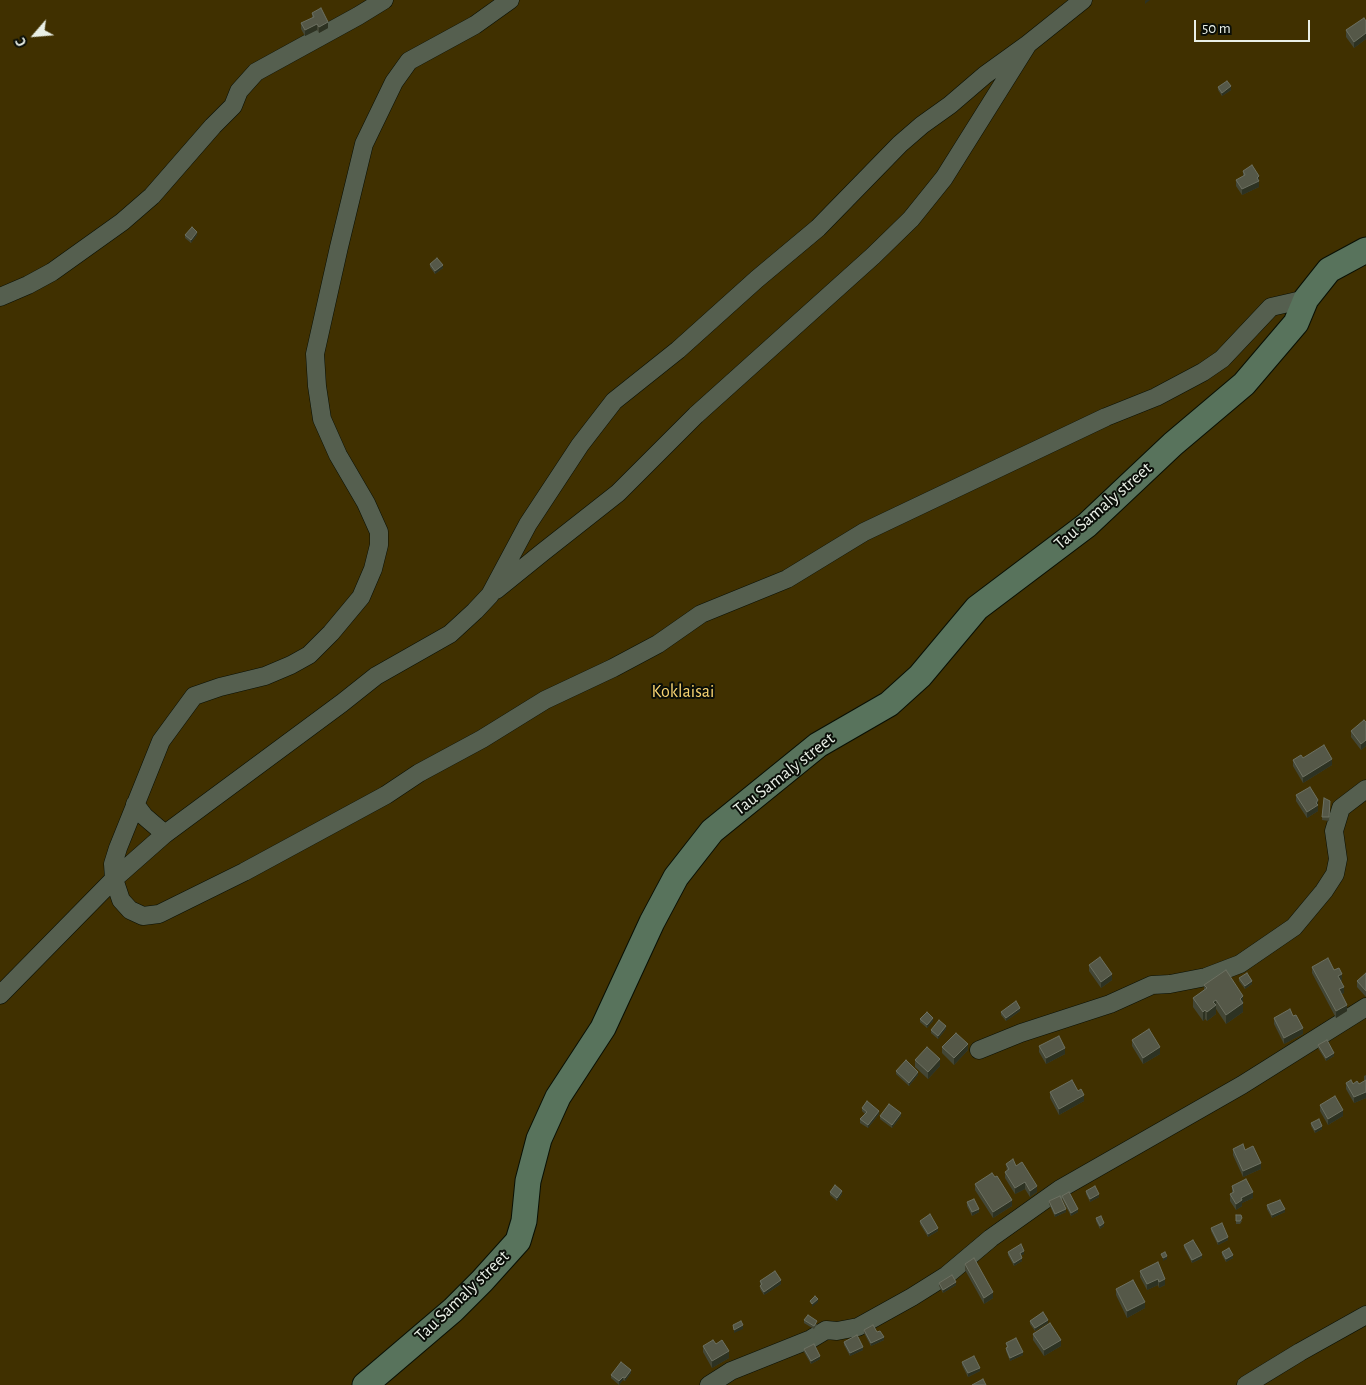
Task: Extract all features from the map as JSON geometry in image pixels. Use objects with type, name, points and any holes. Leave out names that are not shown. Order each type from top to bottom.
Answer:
[{"type":"street","points":[[0,297],[52,272],[122,222],[152,196],[233,106],[239,90],[256,72],[350,21],[384,0]]},
{"type":"street","points":[[510,0],[475,25],[409,61],[394,82],[364,144],[315,354],[322,419],[338,455],[366,503],[379,532],[379,545],[373,569],[361,596],[309,655],[264,676],[220,687],[194,696],[161,741],[113,864],[114,879],[121,900],[130,910],[143,916],[159,914],[244,872],[386,795],[419,773],[482,739],[545,700],[613,668],[658,644],[701,614],[787,579],[864,532],[1106,417],[1156,397],[1203,372],[1222,359],[1271,307],[1306,299]]},
{"type":"street","points":[[490,595],[528,524],[580,446],[614,401],[678,350],[757,279],[818,228],[900,144],[922,125],[1083,0]]},
{"type":"street","points":[[0,995],[10,987],[114,879],[165,834],[376,676],[450,634],[476,611],[490,595],[618,493],[696,415],[911,220],[944,178],[1028,44]]},
{"type":"street","name":"Tau Samaly street","points":[[365,1385],[453,1310],[518,1241],[524,1221],[528,1181],[539,1139],[558,1097],[604,1028],[652,922],[676,877],[712,831],[818,745],[889,704],[920,676],[977,608],[1087,525],[1173,444],[1244,384],[1296,323],[1306,299],[1329,270],[1366,250]]},
{"type":"street","points":[[979,1050],[1110,1004],[1152,985],[1170,984],[1206,977],[1240,964],[1294,927],[1324,892],[1335,874],[1338,859],[1334,831],[1340,808],[1366,789]]},
{"type":"street","points":[[135,804],[144,816],[165,834]]},
{"type":"street","points":[[709,1385],[731,1371],[811,1339],[826,1330],[837,1331],[858,1327],[912,1297],[947,1275],[991,1238],[1060,1188],[1234,1090],[1366,1007]]},
{"type":"street","points":[[1246,1385],[1292,1356],[1366,1315]]},
{"type":"green space","name":"Koklaisai","points":[[0,0],[1366,0],[1366,1385],[0,1385]]},
{"type":"building","points":[[321,8],[328,22],[319,27],[317,24],[305,30],[301,23],[314,17],[312,13]]},
{"type":"building","points":[[1364,18],[1366,21],[1366,33],[1354,42],[1346,30]]},
{"type":"building","points":[[1227,81],[1231,86],[1222,93],[1218,87]]},
{"type":"building","points":[[1252,165],[1259,176],[1257,178],[1259,181],[1242,189],[1236,180],[1245,175],[1243,171]]},
{"type":"building","points":[[192,227],[197,232],[191,240],[185,235]]},
{"type":"building","points":[[437,258],[443,265],[435,271],[430,264]]},
{"type":"building","points":[[1364,720],[1366,722],[1366,740],[1361,744],[1351,731]]},
{"type":"building","points":[[1324,745],[1332,759],[1303,777],[1293,760],[1301,755],[1303,758]]},
{"type":"building","points":[[1310,787],[1318,800],[1316,803],[1318,805],[1307,812],[1296,795]]},
{"type":"building","points":[[1324,798],[1330,801],[1329,817],[1322,817]]},
{"type":"building","points":[[1100,957],[1112,974],[1101,982],[1089,965]]},
{"type":"building","points":[[1328,958],[1334,970],[1339,968],[1342,974],[1338,976],[1344,987],[1339,989],[1347,1005],[1336,1011],[1312,967]]},
{"type":"building","points":[[1226,970],[1243,996],[1240,999],[1243,1003],[1226,1015],[1216,1000],[1213,1002],[1216,1005],[1207,1012],[1205,1010],[1203,1012],[1193,998],[1207,988],[1204,985]]},
{"type":"building","points":[[1247,973],[1252,981],[1245,986],[1239,978]]},
{"type":"building","points":[[1366,973],[1366,991],[1357,981]]},
{"type":"building","points":[[1016,1001],[1020,1008],[1006,1018],[1001,1012]]},
{"type":"building","points":[[1290,1009],[1293,1016],[1296,1015],[1303,1028],[1284,1038],[1274,1018]]},
{"type":"building","points":[[927,1012],[933,1018],[927,1025],[920,1019]]},
{"type":"building","points":[[939,1020],[946,1026],[938,1036],[931,1030]]},
{"type":"building","points":[[1149,1029],[1160,1047],[1143,1058],[1132,1040]]},
{"type":"building","points":[[956,1033],[968,1044],[954,1058],[942,1047]]},
{"type":"building","points":[[1059,1036],[1065,1048],[1046,1058],[1039,1046]]},
{"type":"building","points":[[1327,1040],[1334,1053],[1326,1058],[1318,1045]]},
{"type":"building","points":[[927,1047],[940,1059],[928,1072],[915,1060]]},
{"type":"building","points":[[906,1060],[918,1072],[909,1083],[896,1071]]},
{"type":"building","points":[[1072,1080],[1078,1091],[1081,1089],[1084,1095],[1059,1109],[1050,1092]]},
{"type":"building","points":[[1351,1080],[1353,1084],[1357,1081],[1359,1084],[1366,1080],[1366,1092],[1354,1097],[1346,1083]]},
{"type":"building","points":[[1335,1096],[1343,1110],[1328,1119],[1320,1105]]},
{"type":"building","points":[[867,1101],[879,1111],[868,1125],[860,1119],[867,1112],[862,1108]]},
{"type":"building","points":[[889,1104],[901,1113],[892,1125],[880,1116]]},
{"type":"building","points":[[1319,1119],[1322,1126],[1315,1130],[1311,1123]]},
{"type":"building","points":[[1243,1144],[1245,1150],[1253,1146],[1261,1163],[1243,1171],[1233,1149]]},
{"type":"building","points":[[1013,1159],[1016,1166],[1022,1162],[1037,1186],[1030,1191],[1025,1182],[1015,1188],[1005,1172],[1009,1169],[1006,1164]]},
{"type":"building","points":[[992,1173],[995,1177],[997,1176],[1012,1200],[993,1212],[975,1184]]},
{"type":"building","points":[[1246,1179],[1253,1192],[1241,1198],[1242,1200],[1236,1204],[1230,1194],[1234,1192],[1232,1186]]},
{"type":"building","points":[[835,1185],[842,1191],[837,1198],[830,1192]]},
{"type":"building","points":[[1095,1186],[1099,1194],[1090,1199],[1086,1191]]},
{"type":"building","points":[[1069,1192],[1078,1209],[1071,1213],[1062,1196]]},
{"type":"building","points":[[1060,1196],[1066,1209],[1055,1214],[1049,1201]]},
{"type":"building","points":[[974,1199],[979,1209],[972,1212],[967,1202]]},
{"type":"building","points":[[1280,1200],[1285,1209],[1272,1215],[1267,1205]]},
{"type":"building","points":[[930,1214],[938,1228],[928,1234],[920,1221]]},
{"type":"building","points":[[1236,1215],[1241,1215],[1240,1221],[1236,1221]]},
{"type":"building","points":[[1101,1216],[1104,1223],[1100,1226],[1096,1218]]},
{"type":"building","points":[[1222,1223],[1228,1237],[1218,1242],[1211,1228]]},
{"type":"building","points":[[1193,1240],[1202,1255],[1192,1260],[1184,1245]]},
{"type":"building","points":[[1021,1244],[1024,1251],[1020,1253],[1022,1258],[1014,1263],[1008,1252]]},
{"type":"building","points":[[1229,1248],[1233,1255],[1226,1259],[1222,1252]]},
{"type":"building","points":[[1165,1252],[1167,1256],[1163,1258],[1161,1254]]},
{"type":"building","points":[[974,1258],[993,1292],[984,1298],[965,1264]]},
{"type":"building","points":[[1158,1262],[1165,1279],[1159,1282],[1158,1279],[1147,1284],[1140,1271]]},
{"type":"building","points":[[775,1271],[781,1280],[764,1292],[760,1286],[762,1284],[760,1281]]},
{"type":"building","points":[[952,1275],[956,1282],[943,1290],[939,1283]]},
{"type":"building","points":[[1133,1280],[1145,1302],[1127,1311],[1116,1289]]},
{"type":"building","points":[[815,1296],[818,1299],[812,1304],[810,1301]]},
{"type":"building","points":[[1043,1312],[1048,1320],[1035,1328],[1030,1321]]},
{"type":"building","points":[[808,1315],[817,1321],[814,1326],[804,1320]]},
{"type":"building","points":[[741,1321],[743,1325],[734,1330],[733,1325]]},
{"type":"building","points":[[1050,1323],[1061,1340],[1044,1350],[1033,1334]]},
{"type":"building","points":[[873,1325],[877,1332],[880,1331],[884,1337],[871,1343],[864,1330]]},
{"type":"building","points":[[857,1335],[863,1347],[850,1353],[844,1342]]},
{"type":"building","points":[[1016,1338],[1023,1352],[1010,1358],[1006,1343]]},
{"type":"building","points":[[713,1340],[716,1344],[722,1340],[729,1351],[712,1361],[703,1346]]},
{"type":"building","points":[[814,1344],[820,1356],[811,1361],[804,1349]]},
{"type":"building","points":[[974,1356],[980,1368],[968,1373],[962,1362]]},
{"type":"building","points":[[621,1362],[631,1370],[625,1378],[623,1377],[619,1381],[611,1375]]},
{"type":"building","points":[[983,1379],[986,1385],[972,1385]]}]
